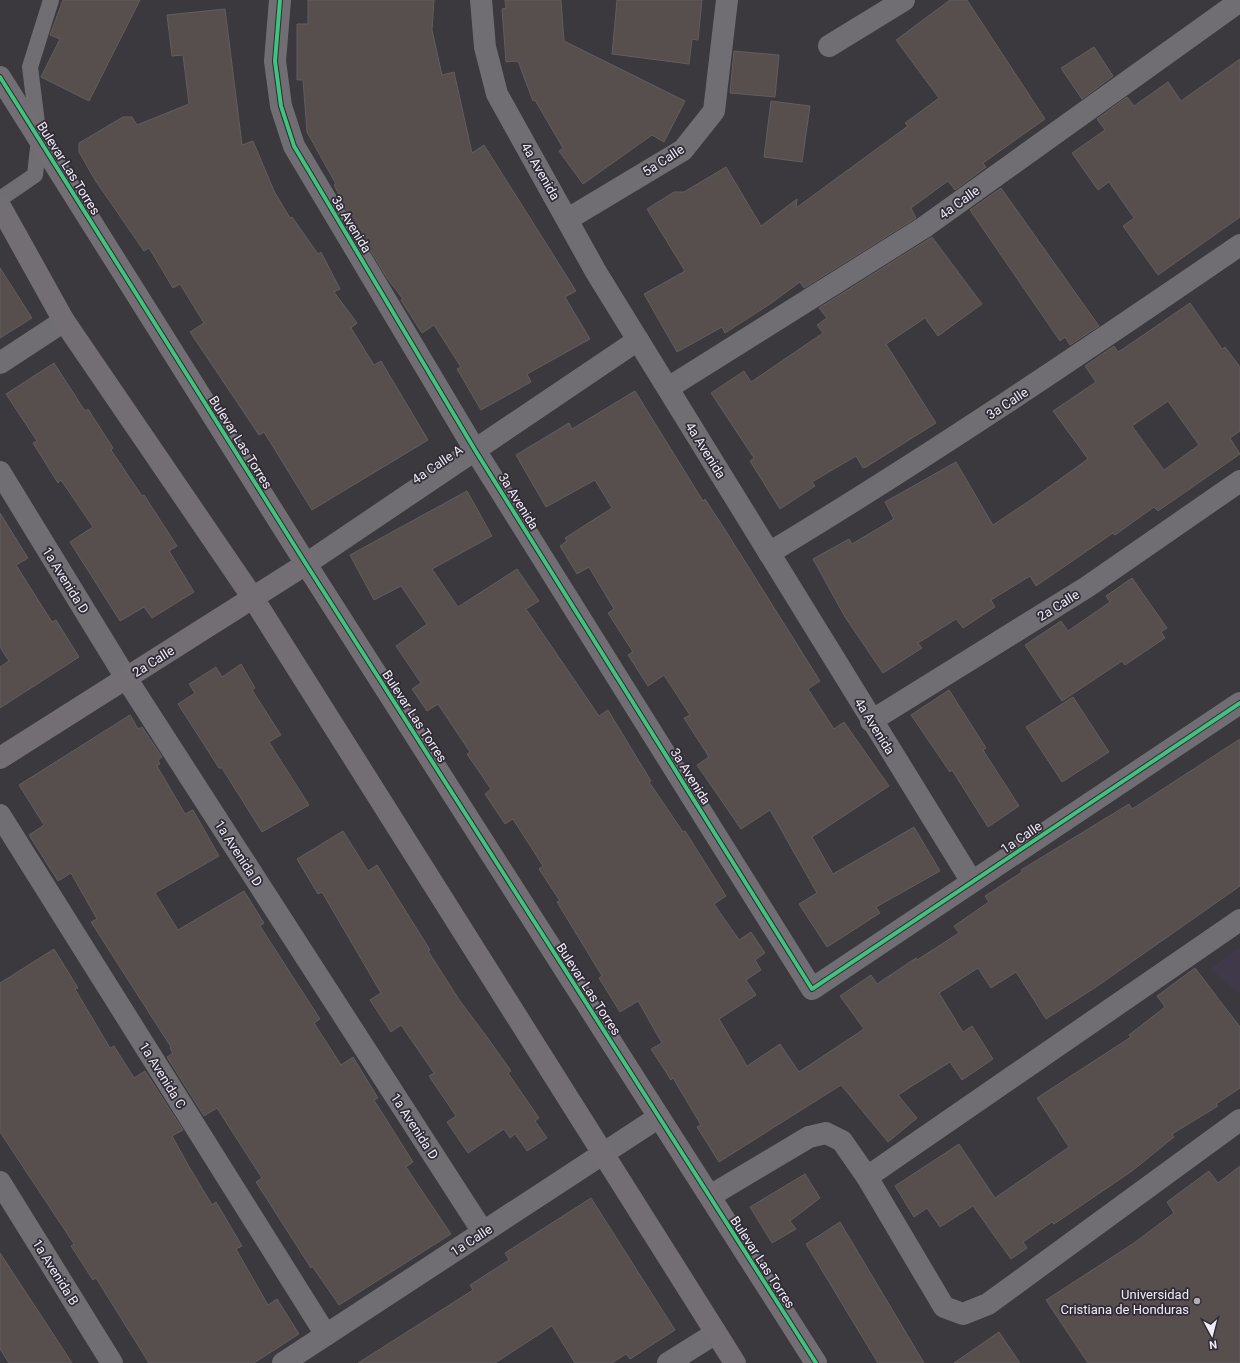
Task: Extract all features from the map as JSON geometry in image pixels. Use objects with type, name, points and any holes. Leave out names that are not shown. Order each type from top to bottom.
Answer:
[{"type":"street","name":"3a Avenida","points":[[280,0],[276,61],[281,106],[294,146],[475,450],[812,988]]},
{"type":"street","name":"4a Avenida","points":[[481,0],[485,47],[497,94],[568,219],[596,272],[871,721],[972,882]]},
{"type":"street","name":"5a Calle","points":[[568,219],[683,150],[714,111],[727,0]]},
{"type":"street","points":[[829,46],[904,0]]},
{"type":"street","name":"4a Calle","points":[[668,388],[923,228],[1233,2]]},
{"type":"street","name":"Bulevar Las Torres","points":[[0,77],[306,564],[816,1363]]},
{"type":"street","points":[[0,206],[64,321],[253,598],[735,1363]]},
{"type":"street","name":"3a Calle","points":[[769,553],[873,490],[1008,402],[1240,245]]},
{"type":"street","points":[[0,363],[64,321]]},
{"type":"street","name":"4a Calle A","points":[[306,564],[638,340]]},
{"type":"street","name":"1a Avenida D","points":[[0,472],[126,678],[483,1232]]},
{"type":"street","name":"2a Calle","points":[[871,721],[1086,587],[1240,481]]},
{"type":"street","name":"2a Calle","points":[[0,758],[306,564]]},
{"type":"street","name":"1a Calle","points":[[812,988],[1240,703]]},
{"type":"street","name":"1a Avenida C","points":[[0,815],[326,1334]]},
{"type":"street","points":[[867,1176],[1240,920]]},
{"type":"street","name":"1a Calle","points":[[283,1363],[659,1117]]},
{"type":"street","points":[[710,1196],[809,1137],[826,1133],[842,1141],[867,1176],[944,1307],[963,1314],[988,1304],[1240,1120]]},
{"type":"street","name":"1a Avenida B","points":[[0,1182],[112,1363]]},
{"type":"street","points":[[668,1363],[716,1333]]},
{"type":"lane","points":[[0,199],[35,175],[39,139],[30,67],[51,0]]},
{"type":"shaded area","points":[[1240,947],[1240,994],[1210,969]]},
{"type":"building","points":[[63,0],[140,0],[89,101],[41,77],[60,39],[50,35]]},
{"type":"building","points":[[308,0],[434,0],[432,30],[442,75],[454,72],[472,153],[484,145],[576,291],[565,297],[590,339],[527,374],[531,382],[481,410],[457,369],[461,367],[434,325],[422,333],[401,300],[403,299],[387,278],[348,213],[334,185],[336,184],[307,132],[303,80],[297,80],[297,24],[308,24]]},
{"type":"building","points":[[505,0],[561,0],[564,41],[685,101],[664,142],[652,135],[583,184],[559,151],[563,148],[535,100],[533,101],[518,61],[506,62],[502,9],[506,8]]},
{"type":"building","points":[[617,0],[702,0],[698,40],[692,39],[689,64],[612,54]]},
{"type":"building","points":[[950,0],[967,0],[1045,119],[983,163],[986,167],[955,190],[948,181],[911,208],[916,218],[804,288],[800,282],[770,304],[725,333],[722,327],[677,352],[644,294],[685,271],[647,209],[674,192],[684,192],[726,167],[761,226],[797,199],[796,208],[908,126],[905,123],[939,98],[896,40]]},
{"type":"building","points":[[225,9],[242,145],[253,141],[274,191],[290,218],[292,217],[318,254],[321,252],[340,289],[334,292],[357,323],[351,328],[374,365],[381,361],[428,440],[312,510],[264,432],[259,435],[190,332],[204,323],[180,284],[173,288],[149,248],[144,251],[95,180],[79,152],[79,143],[123,117],[132,117],[137,125],[189,104],[183,55],[172,56],[167,15]]},
{"type":"building","points":[[1094,47],[1113,76],[1082,99],[1061,68]]},
{"type":"building","points":[[734,51],[779,55],[775,97],[730,93]]},
{"type":"building","points":[[1240,59],[1240,217],[1158,275],[1123,226],[1134,218],[1109,182],[1098,190],[1072,153],[1105,130],[1097,119],[1127,97],[1134,106],[1168,82],[1181,101]]},
{"type":"building","points":[[771,101],[810,106],[802,162],[764,157]]},
{"type":"building","points":[[1001,188],[1099,326],[1070,345],[1065,337],[1060,341],[970,210]]},
{"type":"building","points":[[932,237],[982,304],[938,336],[925,318],[886,344],[936,423],[866,467],[863,468],[856,456],[812,482],[815,486],[780,509],[750,461],[754,458],[711,393],[744,371],[751,382],[823,333],[817,325],[827,318],[819,308]]},
{"type":"building","points":[[0,268],[32,318],[0,338]]},
{"type":"building","points":[[1190,303],[1222,349],[1225,347],[1240,367],[1240,431],[1230,438],[1240,454],[1158,511],[1154,507],[1115,535],[1113,533],[1036,586],[1030,576],[991,600],[995,607],[963,628],[956,619],[918,643],[922,648],[883,673],[845,617],[813,559],[849,539],[852,544],[894,519],[885,502],[956,462],[993,525],[1035,497],[1088,459],[1053,411],[1096,382],[1085,366],[1114,346],[1118,352]],"holes":[[[1168,401],[1199,445],[1164,470],[1132,426]]]},
{"type":"building","points":[[54,363],[85,411],[88,409],[113,448],[111,450],[142,496],[144,495],[177,546],[169,551],[194,592],[152,618],[144,607],[120,621],[70,542],[93,527],[61,480],[58,483],[33,443],[37,441],[6,394]]},
{"type":"building","points":[[635,391],[703,501],[705,499],[820,681],[808,689],[834,729],[844,722],[889,786],[812,837],[833,874],[914,827],[940,871],[876,907],[880,913],[827,947],[799,904],[817,893],[770,810],[741,829],[697,765],[709,757],[684,718],[690,715],[664,675],[648,686],[628,655],[633,652],[608,613],[614,609],[589,567],[577,574],[560,546],[567,541],[565,538],[612,508],[595,480],[546,507],[516,455],[569,423],[572,429]]},
{"type":"building","points":[[467,491],[492,536],[432,569],[458,607],[517,569],[539,601],[526,609],[599,716],[608,710],[651,781],[649,782],[683,832],[685,831],[726,896],[714,904],[739,940],[751,932],[765,953],[755,960],[761,970],[746,980],[756,995],[719,1019],[747,1066],[780,1044],[799,1072],[864,1029],[840,996],[871,975],[877,984],[916,958],[917,960],[959,933],[954,926],[989,902],[985,896],[1022,872],[1021,870],[1129,804],[1132,809],[1240,739],[1240,886],[1096,987],[1046,1019],[1016,972],[991,988],[978,968],[939,993],[963,1032],[972,1026],[993,1059],[962,1080],[950,1062],[898,1095],[917,1118],[888,1142],[841,1085],[719,1162],[697,1127],[701,1125],[673,1078],[671,1080],[651,1049],[662,1043],[638,1001],[620,1012],[599,978],[602,976],[557,902],[560,901],[539,869],[543,866],[513,819],[505,824],[485,794],[491,789],[467,754],[470,752],[438,704],[427,711],[412,689],[421,683],[396,646],[427,624],[401,586],[374,600],[350,555]]},
{"type":"building","points":[[0,513],[28,558],[16,565],[52,622],[56,620],[79,657],[0,708],[0,667],[9,661],[0,647]]},
{"type":"building","points":[[1132,578],[1167,628],[1161,632],[1165,638],[1125,665],[1122,661],[1062,701],[1025,645],[1061,621],[1068,631],[1110,602],[1106,596]]},
{"type":"building","points":[[241,664],[255,688],[252,690],[281,735],[269,742],[309,805],[262,832],[222,768],[219,768],[178,704],[195,693],[189,684],[216,667],[222,677]]},
{"type":"building","points":[[949,690],[986,748],[983,750],[1019,806],[988,827],[952,770],[950,772],[911,715]]},
{"type":"building","points":[[1073,697],[1109,752],[1062,782],[1026,727]]},
{"type":"building","points":[[130,715],[138,729],[142,727],[162,757],[158,760],[160,764],[157,766],[185,814],[193,810],[219,856],[155,893],[178,930],[244,891],[264,923],[260,926],[320,1019],[314,1023],[341,1065],[353,1057],[378,1098],[374,1100],[413,1162],[406,1167],[451,1234],[339,1305],[312,1266],[311,1268],[256,1182],[262,1178],[217,1108],[204,1116],[167,1057],[173,1053],[170,1048],[171,1047],[91,922],[97,919],[71,873],[58,881],[29,835],[44,825],[19,785]]},
{"type":"building","points":[[343,831],[368,871],[377,865],[430,950],[428,951],[460,1001],[511,1071],[508,1073],[539,1118],[535,1121],[547,1138],[527,1151],[515,1134],[510,1138],[504,1129],[468,1153],[447,1122],[456,1116],[429,1076],[434,1073],[401,1025],[391,1032],[370,1000],[381,993],[322,892],[318,894],[297,859]]},
{"type":"building","points":[[54,949],[78,988],[75,989],[110,1048],[114,1046],[134,1078],[145,1071],[183,1130],[172,1136],[187,1163],[212,1205],[216,1202],[242,1246],[236,1249],[268,1305],[277,1299],[299,1334],[254,1363],[149,1363],[96,1278],[93,1280],[71,1246],[74,1244],[0,1132],[0,983]]},
{"type":"building","points":[[1195,968],[1240,1027],[1240,1088],[1216,1104],[1218,1106],[1172,1134],[1174,1137],[1132,1171],[1054,1224],[1052,1222],[1023,1242],[1027,1248],[1011,1259],[973,1206],[940,1227],[927,1208],[914,1217],[895,1186],[959,1144],[995,1198],[1069,1147],[1037,1098],[1131,1037],[1129,1035],[1165,1007],[1157,996]]},
{"type":"building","points":[[1240,1166],[1240,1363],[1088,1363],[1046,1300],[1134,1243],[1174,1213],[1167,1202],[1209,1171],[1218,1183]]},
{"type":"building","points":[[805,1174],[820,1198],[790,1221],[796,1229],[772,1243],[750,1207]]},
{"type":"building","points":[[591,1198],[675,1330],[630,1359],[626,1354],[612,1363],[575,1363],[552,1326],[495,1363],[358,1363],[473,1290],[470,1285],[509,1260],[505,1253]]},
{"type":"building","points":[[840,1222],[924,1363],[878,1363],[806,1244]]},
{"type":"building","points":[[0,1253],[72,1363],[9,1363],[0,1349]]},
{"type":"building","points":[[999,1332],[1020,1363],[954,1363]]},
{"type":"cycle path","points":[[280,0],[275,61],[281,106],[294,146],[475,450],[812,989],[1240,703]]},
{"type":"cycle path","points":[[0,77],[306,564],[816,1363]]},
{"type":"place","name":"Universidad Cristiana de Honduras","points":[[1197,1301]]}]
